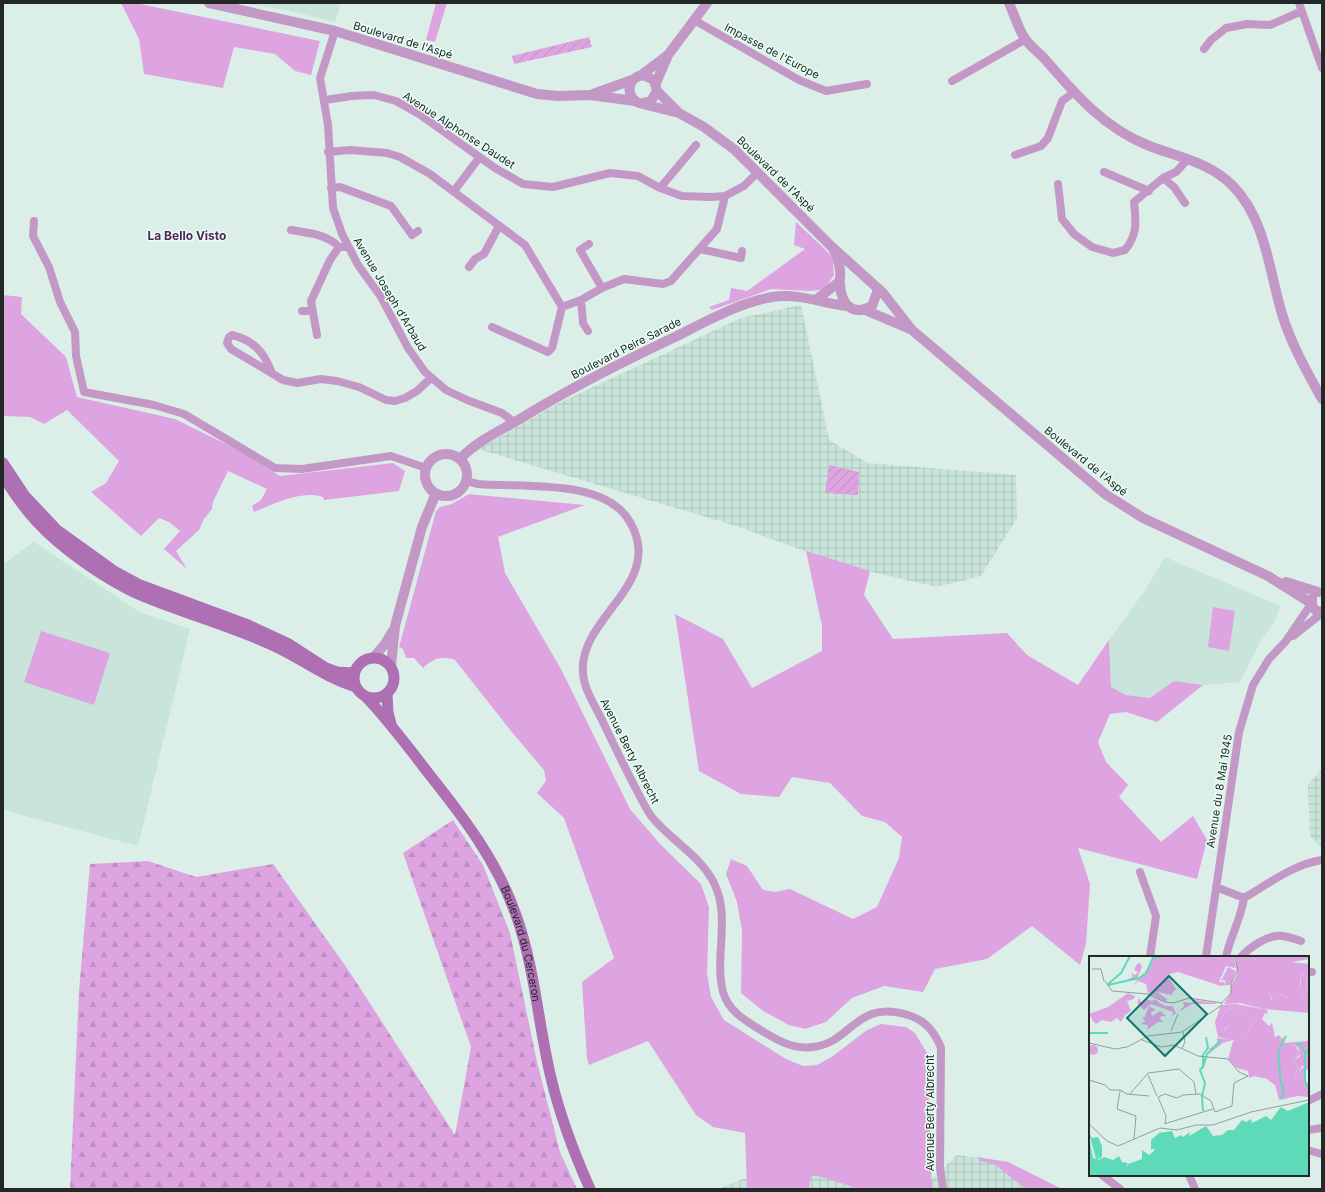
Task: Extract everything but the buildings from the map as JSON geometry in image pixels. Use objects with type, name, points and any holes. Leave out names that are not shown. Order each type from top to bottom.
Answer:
[{"type":"main road","points":[[3,463],[25,496],[57,530],[114,571],[140,585],[248,625],[289,644],[326,668],[337,672],[354,673]]},
{"type":"main road","points":[[3,476],[25,508],[57,541],[111,580],[139,594],[273,645],[326,676],[356,688],[366,697],[376,698],[387,694],[394,684],[394,671],[391,666],[380,658],[374,657],[361,662],[354,673],[356,688]]},
{"type":"main road","name":"Boulevard du Cerceron","points":[[387,694],[388,712],[392,727]]},
{"type":"main road","name":"Boulevard du Cerceron","points":[[366,697],[392,727],[473,830],[487,852],[508,893],[517,916],[528,955],[551,1077],[576,1157],[590,1189]]},
{"type":"street","name":"Boulevard de l'Aspé","points":[[209,3],[335,31],[528,92],[558,96],[590,95],[639,102],[679,114],[704,127],[723,140],[758,172],[861,273]]},
{"type":"street","points":[[656,87],[651,77],[636,78],[629,91],[639,102],[651,101],[668,54],[707,3]]},
{"type":"street","points":[[1009,3],[1026,39],[1073,92],[1112,126],[1146,144],[1188,159],[1220,174],[1242,196],[1252,212],[1260,232],[1286,325],[1293,343],[1322,399]]},
{"type":"street","points":[[1204,50],[1211,40],[1226,28],[1247,24],[1270,25],[1301,7],[1322,68]]},
{"type":"street","name":"Impasse de l'Europe","points":[[694,20],[799,80],[826,91],[867,84]]},
{"type":"street","name":"Avenue Joseph d'Arbaud","points":[[335,31],[320,78],[325,100],[331,188],[335,218],[347,247],[381,297],[408,348],[431,378],[446,390],[502,413],[514,422]]},
{"type":"street","points":[[952,81],[1026,39]]},
{"type":"street","name":"Boulevard de l'Aspé","points":[[590,95],[636,78],[668,54]]},
{"type":"street","name":"Boulevard de l'Aspé","points":[[656,87],[679,114]]},
{"type":"street","points":[[1015,155],[1041,146],[1050,132],[1062,101],[1073,92]]},
{"type":"street","name":"Avenue Alphonse Daudet","points":[[325,100],[352,96],[374,95],[396,101],[419,114],[495,168],[523,184],[553,187],[610,173],[638,176],[660,188],[682,196],[711,198],[725,196],[744,186],[758,172]]},
{"type":"street","points":[[660,188],[696,145]]},
{"type":"street","points":[[328,152],[350,150],[387,153],[400,157],[454,190],[525,245],[562,307],[552,348],[548,352],[492,327]]},
{"type":"street","points":[[454,190],[480,158]]},
{"type":"street","points":[[1058,184],[1062,219],[1074,234],[1092,247],[1113,253],[1125,250],[1134,239],[1136,221],[1134,202],[1163,178],[1176,172],[1188,159]]},
{"type":"street","points":[[1104,172],[1149,191]]},
{"type":"street","points":[[1163,178],[1174,186],[1186,203]]},
{"type":"street","points":[[331,188],[340,187],[391,206],[412,235],[418,231]]},
{"type":"street","points":[[562,307],[581,300],[602,288],[624,279],[668,283],[671,281],[717,229],[725,196]]},
{"type":"street","points":[[34,221],[33,236],[49,266],[60,302],[75,332],[76,356],[84,392],[154,405],[184,414],[275,468],[302,469],[391,456],[426,468]]},
{"type":"street","points":[[469,267],[475,259],[484,254],[499,226]]},
{"type":"street","points":[[291,230],[316,234],[333,241],[339,247],[347,247]]},
{"type":"street","points":[[589,244],[580,250],[602,288]]},
{"type":"street","name":"Boulevard de l'Aspé","points":[[832,246],[838,262],[840,281]]},
{"type":"street","points":[[317,335],[311,301],[330,260],[339,247]]},
{"type":"street","points":[[700,249],[741,258],[742,250]]},
{"type":"street","points":[[816,299],[846,275],[861,273],[878,290],[872,306],[865,310],[855,310],[847,306],[842,296],[840,281]]},
{"type":"street","name":"Boulevard de l'Aspé","points":[[878,290],[912,330],[1053,450],[1121,505],[1177,534],[1268,576],[1311,603],[1314,610],[1322,613]]},
{"type":"street","name":"Boulevard Peire Sarade","points":[[460,459],[472,448],[550,400],[631,358],[733,309],[772,297],[790,296],[816,299],[847,306]]},
{"type":"street","points":[[581,300],[583,323],[588,331]]},
{"type":"street","name":"Boulevard de l'Aspé","points":[[865,310],[912,330]]},
{"type":"street","points":[[302,311],[313,311]]},
{"type":"street","points":[[271,372],[267,360],[257,347],[244,338],[232,335],[229,337],[227,343],[231,349],[283,380],[297,383],[321,379],[337,381],[359,387],[386,400],[395,401],[405,398],[417,391],[431,378]]},
{"type":"street","points":[[440,454],[447,454],[460,459],[466,469],[466,481],[459,491],[448,496],[431,490],[425,480],[426,468],[429,462],[440,454]]},
{"type":"street","name":"Avenue Berty Albrecht","points":[[466,481],[478,484],[586,491],[610,500],[618,506],[630,522],[638,545],[636,567],[628,587],[588,644],[583,659],[583,676],[587,690],[644,805],[660,826],[699,863],[716,889],[721,908],[721,981],[726,1000],[732,1009],[749,1023],[782,1042],[803,1048],[825,1044],[864,1017],[875,1013],[886,1011],[898,1012],[921,1020],[936,1037],[941,1048],[940,1168],[943,1189]]},
{"type":"street","points":[[391,666],[395,626],[422,527],[436,493]]},
{"type":"street","name":"Boulevard de l'Aspé","points":[[1268,576],[1320,592]]},
{"type":"street","points":[[1311,603],[1313,596],[1320,592]]},
{"type":"street","name":"Avenue du 8 Mai 1945","points":[[1286,641],[1311,603]]},
{"type":"street","name":"Avenue du 8 Mai 1945","points":[[1206,956],[1239,732],[1246,704],[1257,678],[1269,659],[1286,641],[1322,613]]},
{"type":"street","points":[[374,657],[385,644],[395,626]]},
{"type":"street","points":[[1244,898],[1287,873],[1310,862],[1322,860]]},
{"type":"street","points":[[1140,872],[1156,916],[1150,956]]},
{"type":"street","points":[[1216,887],[1244,898]]},
{"type":"street","points":[[1226,956],[1242,912],[1244,898]]},
{"type":"street","points":[[1242,956],[1263,940],[1281,936],[1301,941]]},
{"type":"street","points":[[1309,1100],[1322,1094]]},
{"type":"street","points":[[1309,1130],[1322,1128]]},
{"type":"street","points":[[1309,1150],[1321,1154]]},
{"type":"street","points":[[1103,1176],[1120,1189]]},
{"type":"street","points":[[1189,1176],[1195,1189]]},
{"type":"shaded area","points":[[243,3],[341,3],[335,22],[285,10]]},
{"type":"shaded area","points":[[801,305],[829,440],[868,463],[1016,475],[1017,518],[981,576],[937,587],[846,566],[736,526],[478,449],[561,402],[741,318]]},
{"type":"shaded area","points":[[34,542],[141,613],[190,629],[138,846],[3,810],[3,564]]},
{"type":"shaded area","points":[[1165,557],[1280,606],[1275,621],[1259,644],[1240,682],[1203,685],[1174,681],[1150,698],[1126,695],[1111,687],[1109,640],[1146,589]]},
{"type":"shaded area","points":[[1322,769],[1322,847],[1310,836],[1308,785]]},
{"type":"shaded area","points":[[957,1155],[1008,1162],[1062,1189],[883,1189],[931,1180]]},
{"type":"shaded area","points":[[818,1176],[859,1189],[718,1189],[748,1177]]},
{"type":"green space","points":[[121,3],[135,3],[320,41],[311,75],[295,71],[275,54],[234,47],[223,88],[144,74],[139,39]]},
{"type":"green space","points":[[436,3],[447,3],[435,42],[426,40]]},
{"type":"green space","points":[[589,37],[592,47],[514,64],[512,56]]},
{"type":"green space","points":[[796,222],[829,253],[833,260],[834,275],[826,287],[821,290],[809,291],[771,289],[712,310],[709,307],[729,300],[731,288],[747,291],[805,249],[794,245]]},
{"type":"green space","points":[[3,295],[22,297],[21,314],[66,357],[77,397],[175,419],[238,450],[280,476],[393,463],[405,471],[399,491],[324,500],[323,497],[305,495],[279,502],[254,512],[252,506],[261,500],[267,489],[228,471],[213,502],[212,509],[204,519],[199,530],[176,551],[187,569],[164,549],[180,531],[169,522],[159,518],[141,536],[91,492],[106,483],[119,461],[67,410],[44,424],[30,417],[3,416]]},
{"type":"green space","points":[[829,465],[859,472],[858,495],[825,493]]},
{"type":"green space","points":[[469,494],[585,505],[498,537],[505,573],[561,669],[630,809],[660,844],[701,884],[709,907],[707,973],[711,997],[724,1020],[786,1059],[803,1066],[817,1065],[833,1056],[867,1030],[881,1024],[906,1027],[915,1033],[927,1053],[932,1189],[859,1189],[818,1176],[811,1176],[809,1189],[747,1189],[745,1133],[713,1127],[696,1115],[648,1041],[589,1065],[587,1059],[582,982],[614,958],[564,818],[537,793],[546,781],[544,770],[455,660],[442,658],[434,660],[423,668],[414,658],[406,658],[403,649],[399,647],[436,511],[440,507],[452,504]]},
{"type":"green space","points":[[806,551],[870,571],[864,595],[893,639],[1007,633],[1027,655],[1078,685],[1109,640],[1111,687],[1126,695],[1150,698],[1174,681],[1203,685],[1157,722],[1126,712],[1110,714],[1098,742],[1106,762],[1128,785],[1119,797],[1161,842],[1193,816],[1207,840],[1197,879],[1078,848],[1090,884],[1086,944],[1080,965],[1032,926],[987,959],[935,969],[923,992],[884,986],[852,998],[826,1022],[805,1029],[789,1025],[763,1011],[741,993],[742,931],[737,902],[726,874],[731,859],[747,866],[763,890],[775,892],[790,889],[853,919],[877,907],[899,858],[902,837],[885,822],[862,816],[830,783],[792,777],[779,797],[741,794],[699,771],[675,614],[723,639],[752,688],[822,651],[822,626]]},
{"type":"green space","points":[[1213,607],[1235,611],[1229,651],[1208,647]]},
{"type":"green space","points":[[41,631],[110,653],[94,705],[24,682]]},
{"type":"green space","points":[[453,820],[483,865],[510,933],[537,1062],[560,1152],[577,1189],[70,1189],[79,991],[90,864],[148,861],[196,877],[273,864],[349,971],[455,1135],[471,1047],[403,853]]},
{"type":"green space","points":[[977,1157],[1008,1162],[1062,1189],[1026,1189],[994,1164],[980,1161]]},
{"type":"district","name":"La Bello Visto","points":[[187,236]]}]
